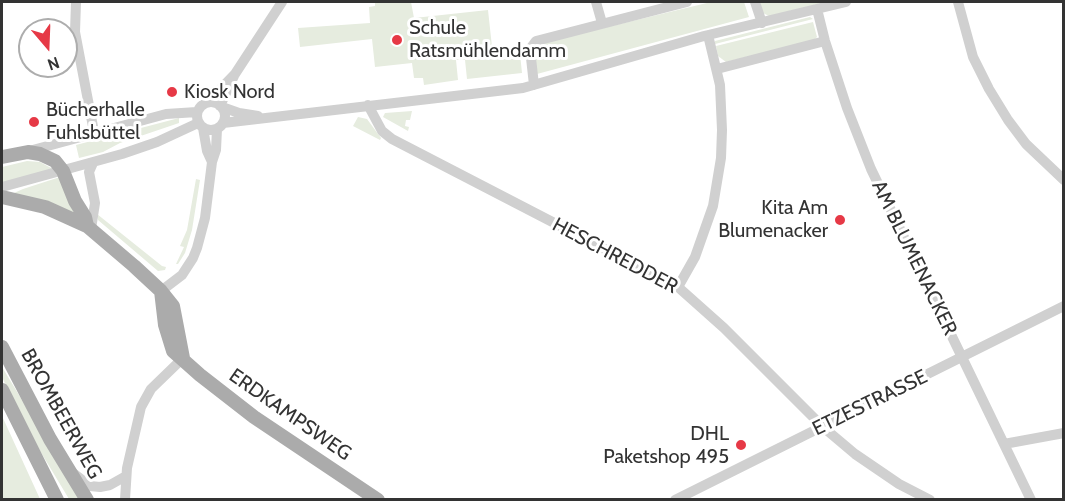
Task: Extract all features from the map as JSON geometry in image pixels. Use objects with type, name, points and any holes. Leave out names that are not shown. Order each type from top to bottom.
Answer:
[{"type":"main road","points":[[2,157],[28,152],[52,159],[63,171],[89,228]]},
{"type":"main road","points":[[2,197],[45,207],[89,228],[161,291]]},
{"type":"main road","name":"ERDKAMPSWEG","points":[[161,291],[167,336],[173,351],[254,417],[378,500]]},
{"type":"main road","name":"BROMBEERWEG","points":[[2,347],[50,439],[87,500]]},
{"type":"main road","name":"BROMBEERWEG","points":[[2,390],[57,500]]},
{"type":"street","points":[[76,2],[75,32],[94,132]]},
{"type":"street","points":[[212,162],[200,121],[201,105],[208,102],[235,74],[282,2]]},
{"type":"street","points":[[596,2],[603,23]]},
{"type":"street","points":[[534,85],[530,49],[532,44],[687,2]]},
{"type":"street","points":[[755,2],[762,23]]},
{"type":"street","points":[[28,152],[166,114],[200,121],[208,130],[268,117],[512,90],[708,36],[846,2]]},
{"type":"street","points":[[958,2],[973,57],[989,90],[1026,144],[1064,180]]},
{"type":"street","name":"AM BLUMENACKER","points":[[817,9],[825,41],[871,170],[1031,500]]},
{"type":"street","points":[[678,287],[695,257],[713,206],[721,158],[722,130],[717,69],[708,36]]},
{"type":"street","points":[[717,69],[825,41]]},
{"type":"street","points":[[221,106],[235,74]]},
{"type":"street","points":[[208,102],[239,113],[268,117]]},
{"type":"street","name":"HESCHREDDER","points":[[368,105],[382,131],[392,139],[678,287],[855,454],[899,484],[930,500]]},
{"type":"street","points":[[161,291],[178,279],[193,258],[205,218],[212,162],[220,126],[225,115],[221,106]]},
{"type":"street","points":[[2,187],[93,163],[157,142],[200,121]]},
{"type":"street","points":[[89,228],[94,203],[89,171],[93,163]]},
{"type":"street","name":"ETZESTRASSE","points":[[675,500],[1064,306]]},
{"type":"street","points":[[125,500],[126,476],[138,419],[146,397],[158,381],[183,358]]},
{"type":"street","points":[[1004,444],[1064,433]]},
{"type":"street","points":[[67,468],[90,486],[110,485],[126,476]]},
{"type":"shaded area","points":[[375,2],[411,2],[414,18],[488,10],[493,56],[520,54],[522,73],[467,79],[465,60],[456,60],[458,80],[424,85],[423,78],[414,78],[412,63],[375,67],[372,39],[300,47],[298,28],[370,23],[369,7],[375,6]]},
{"type":"shaded area","points":[[711,2],[744,2],[749,17],[537,74],[534,49],[537,44]]},
{"type":"shaded area","points":[[760,2],[826,2],[769,16],[763,13]]},
{"type":"shaded area","points":[[810,17],[813,19],[715,44],[715,41]]},
{"type":"shaded area","points":[[813,22],[817,37],[814,40],[726,62],[718,56],[716,46]]},
{"type":"shaded area","points":[[412,111],[410,120],[406,120],[405,126],[409,127],[408,131],[383,117],[385,113]]},
{"type":"shaded area","points":[[358,117],[367,119],[381,138],[380,140],[353,126]]},
{"type":"shaded area","points":[[179,118],[179,123],[120,143],[103,152],[79,158],[76,145]]},
{"type":"shaded area","points":[[27,161],[40,162],[53,169],[2,185],[2,167]]},
{"type":"shaded area","points":[[60,177],[81,220],[14,193],[23,189]]},
{"type":"shaded area","points":[[196,179],[200,180],[192,230],[185,253],[176,264],[184,247],[180,246],[187,230]]},
{"type":"shaded area","points":[[97,214],[166,267],[165,270],[158,271],[98,220]]},
{"type":"shaded area","points":[[2,367],[80,499],[69,499],[25,426],[2,377]]},
{"type":"shaded area","points":[[2,416],[40,499],[2,499]]},
{"type":"place","name":"Schule Ratsmühlendamm","points":[[397,40]]},
{"type":"place","name":"Kiosk Nord","points":[[172,92]]},
{"type":"place","name":"Bücherhalle Fuhlsbüttel","points":[[34,122]]},
{"type":"place","name":"Kita Am Blumenacker","points":[[840,220]]},
{"type":"place","name":"DHL Paketshop 495","points":[[741,445]]}]
